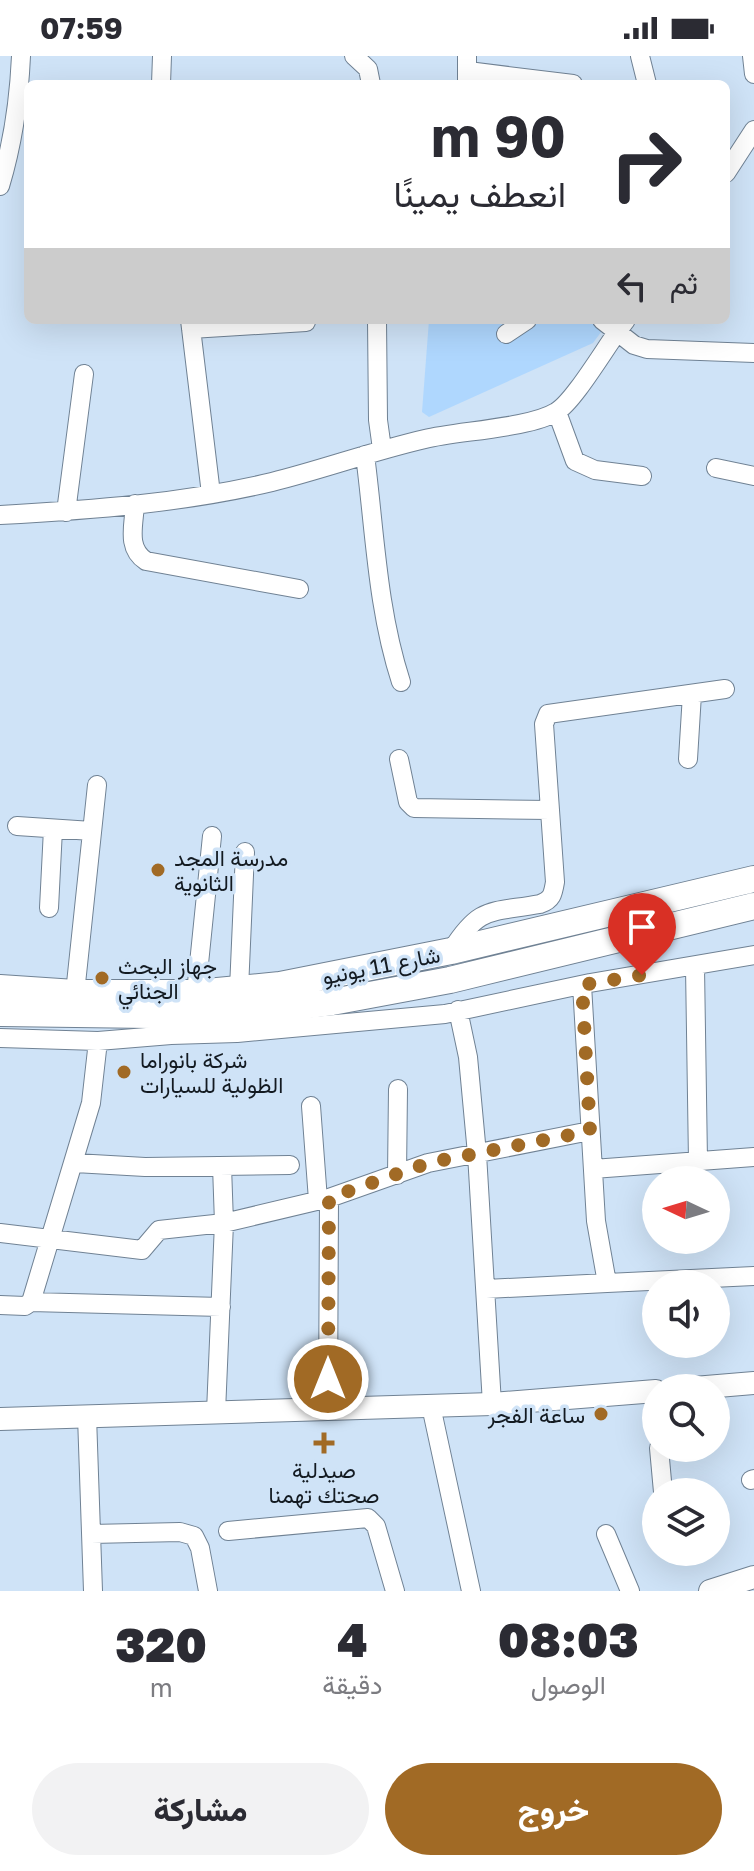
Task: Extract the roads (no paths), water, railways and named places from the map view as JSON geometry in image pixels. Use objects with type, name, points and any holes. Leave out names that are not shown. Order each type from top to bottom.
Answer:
[{"type":"highway","points":[[701,901],[754,866]]},
{"type":"highway","name":"شارع 11 يونيو","points":[[0,988],[76,1004],[226,1016],[332,1002],[450,980],[701,901],[754,879]]},
{"type":"highway","name":"شارع 11 يونيو","points":[[0,1013],[280,985],[701,901],[747,909]]},
{"type":"highway","points":[[0,1031],[76,1004]]},
{"type":"main road","points":[[730,1385],[754,1383]]},
{"type":"main road","points":[[0,1419],[492,1404],[642,1392]]},
{"type":"main road","points":[[717,1590],[754,1577]]},
{"type":"street","points":[[0,186],[13,153],[21,56]]},
{"type":"street","points":[[161,80],[162,56]]},
{"type":"street","points":[[354,56],[368,69],[370,80]]},
{"type":"street","points":[[640,56],[646,80]]},
{"type":"street","points":[[752,56],[754,74]]},
{"type":"street","points":[[467,70],[543,80]]},
{"type":"street","points":[[730,167],[754,130]]},
{"type":"street","points":[[190,324],[211,494]]},
{"type":"street","points":[[377,324],[378,420],[373,452],[381,605],[401,682]]},
{"type":"street","points":[[506,334],[521,324]]},
{"type":"street","points":[[0,515],[66,512],[211,494],[271,482],[429,438],[532,420],[557,412],[585,379],[615,324],[634,345],[647,349],[754,353]]},
{"type":"street","points":[[66,512],[84,374]]},
{"type":"street","points":[[557,412],[575,461],[595,470],[642,476]]},
{"type":"street","points":[[716,468],[754,476]]},
{"type":"street","points":[[135,504],[132,545],[136,554],[146,561],[299,589]]},
{"type":"street","points":[[451,951],[465,930],[481,915],[549,901],[555,882],[544,724],[548,714],[725,689]]},
{"type":"street","points":[[688,759],[692,694]]},
{"type":"street","points":[[399,759],[408,802],[414,808],[550,810]]},
{"type":"street","points":[[76,1004],[97,785]]},
{"type":"street","points":[[17,826],[92,831]]},
{"type":"street","points":[[49,908],[53,829]]},
{"type":"street","points":[[196,993],[212,836]]},
{"type":"street","points":[[239,989],[245,852]]},
{"type":"street","points":[[0,1038],[98,1041],[237,1033],[445,1014],[582,985],[754,955]]},
{"type":"street","points":[[695,967],[698,1161]]},
{"type":"street","points":[[582,985],[596,1221],[607,1283]]},
{"type":"street","points":[[458,1010],[468,1057],[477,1154],[492,1404]]},
{"type":"street","points":[[31,1302],[91,1103],[98,1041]]},
{"type":"street","points":[[397,1175],[398,1089]]},
{"type":"street","points":[[311,1106],[323,1199],[328,1409]]},
{"type":"street","points":[[0,1233],[142,1250],[159,1230],[224,1223],[323,1199],[428,1163],[590,1131]]},
{"type":"street","points":[[593,1169],[754,1157]]},
{"type":"street","points":[[75,1163],[290,1165]]},
{"type":"street","points":[[216,1412],[224,1223],[222,1166]]},
{"type":"street","points":[[486,1289],[754,1276]]},
{"type":"street","points":[[0,1305],[25,1306],[31,1302],[221,1307]]},
{"type":"street","points":[[431,1406],[471,1591]]},
{"type":"street","points":[[87,1416],[93,1591]]},
{"type":"street","points":[[228,1531],[368,1518],[376,1526],[395,1591]]},
{"type":"street","points":[[91,1534],[180,1532],[194,1536],[200,1548],[208,1591]]},
{"type":"street","points":[[606,1534],[630,1591]]},
{"type":"place","name":"مدرسة المجد الثانوية","points":[[158,870]]},
{"type":"place","name":"جهاز البحث الجنائي","points":[[102,978]]},
{"type":"place","name":"شركة بانوراما الظولية للسيارات","points":[[124,1072]]},
{"type":"place","name":"ساعة الفجر","points":[[601,1414]]},
{"type":"place","name":"صيدلية صحتك تهمنا","points":[[324,1443]]}]
